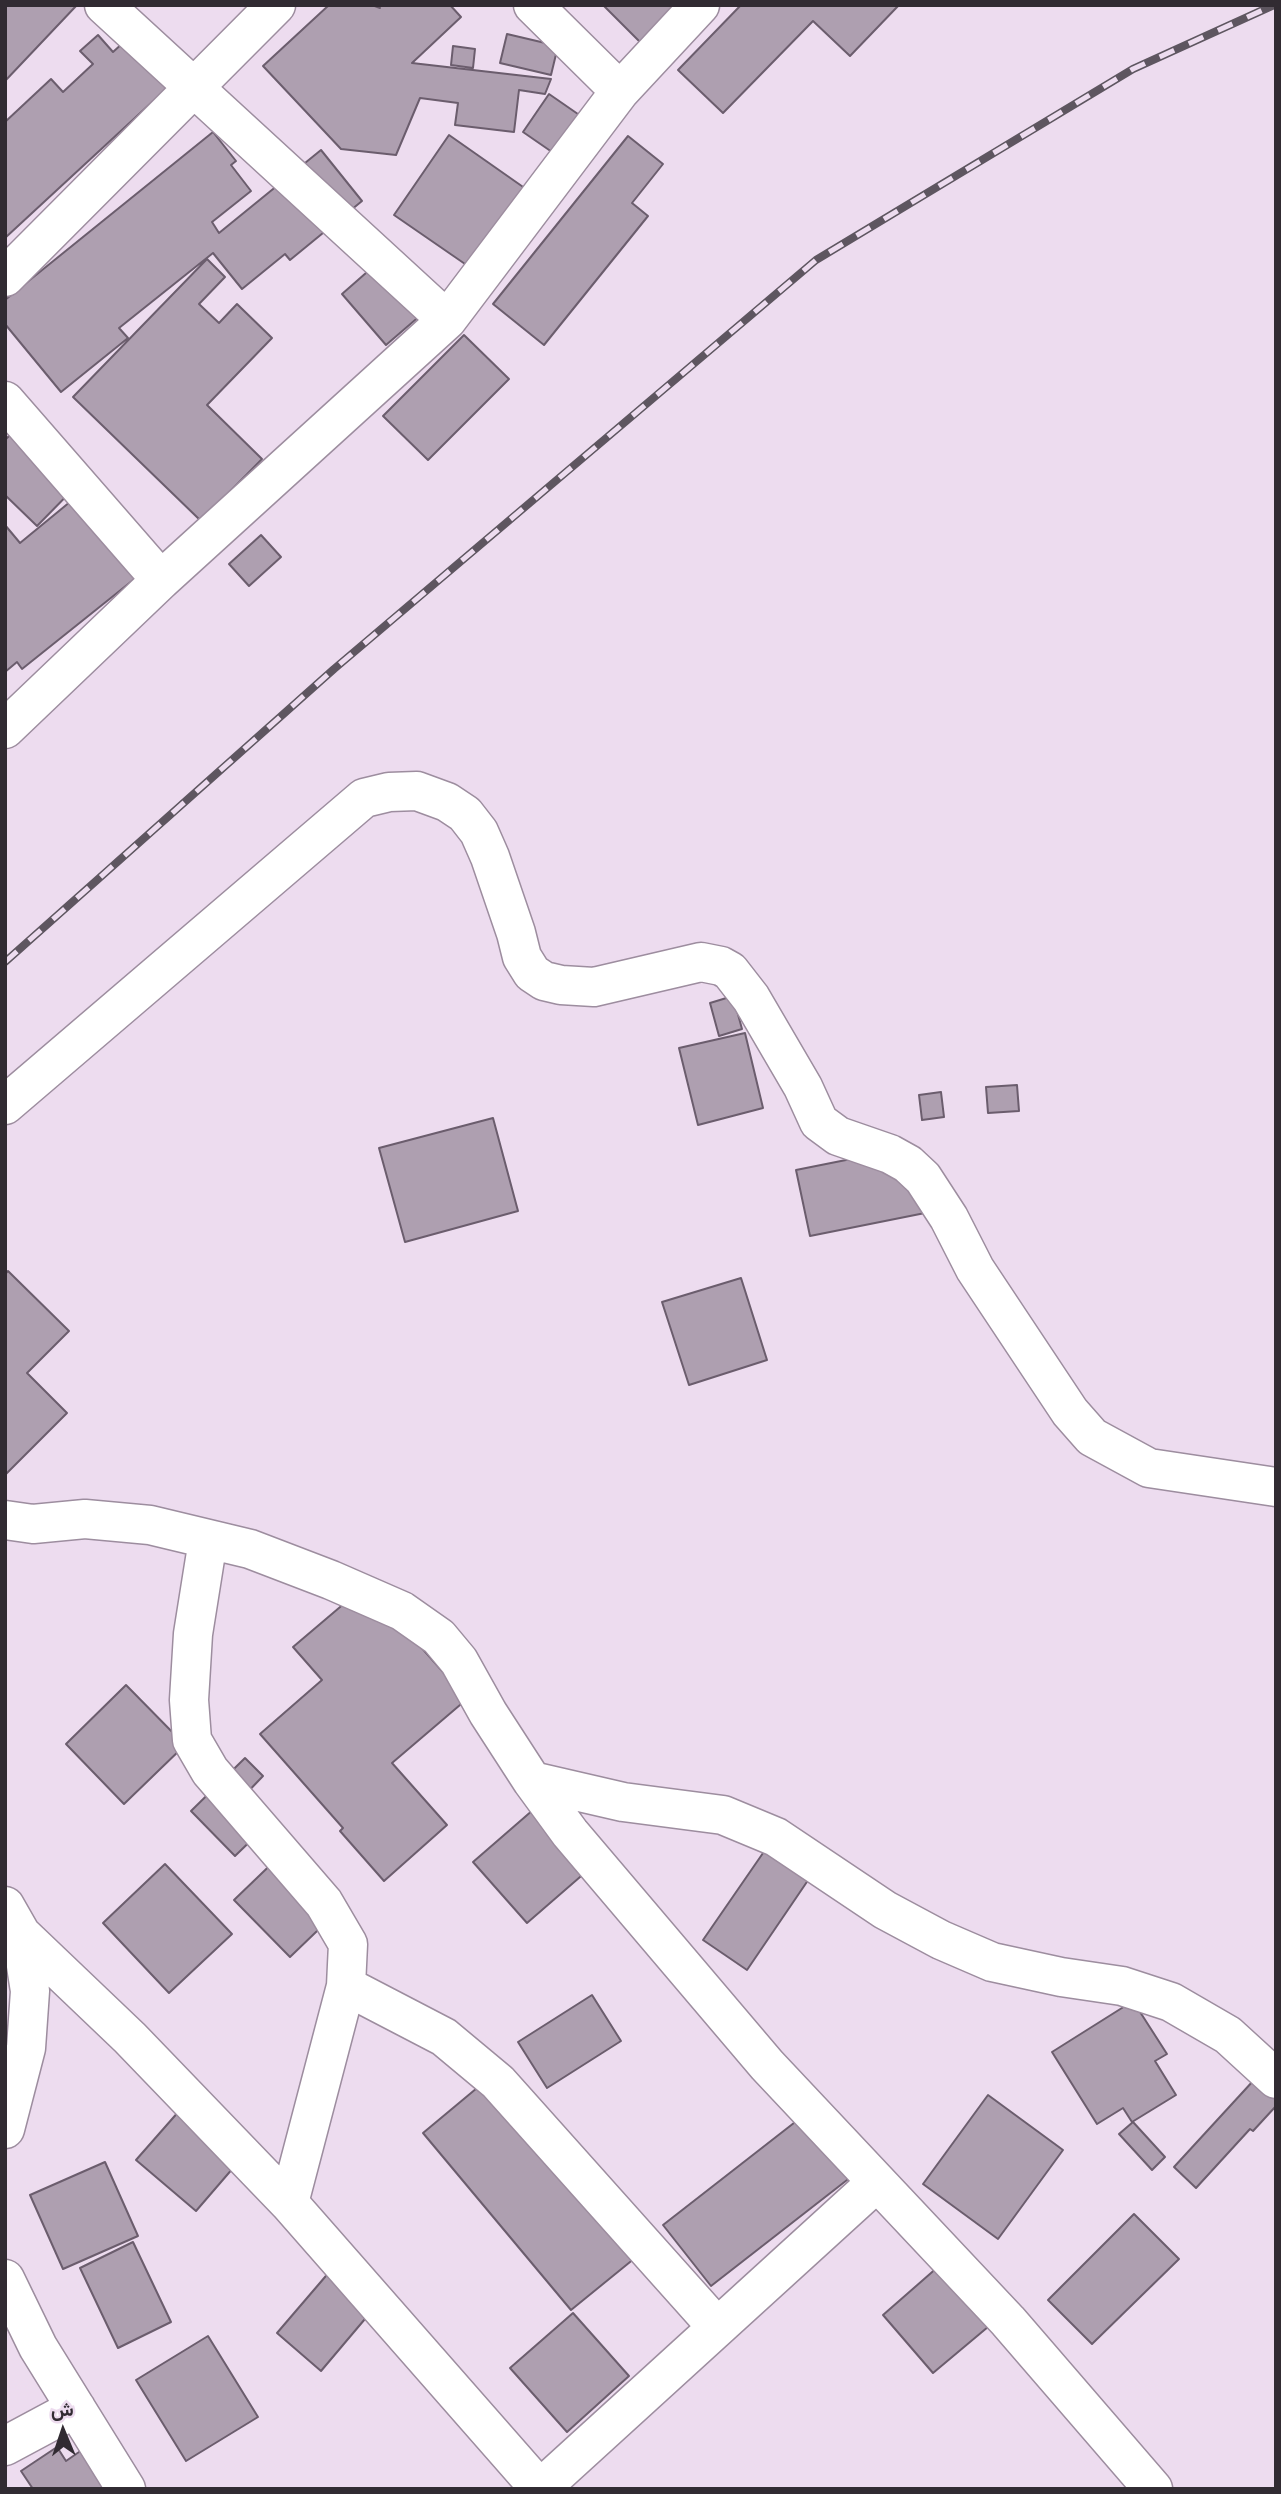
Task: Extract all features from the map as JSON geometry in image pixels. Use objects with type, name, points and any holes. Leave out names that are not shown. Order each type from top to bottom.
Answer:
[{"type":"street","points":[[104,5],[447,320]]},
{"type":"street","points":[[5,276],[194,90],[276,5]]},
{"type":"street","points":[[533,5],[620,91]]},
{"type":"street","points":[[5,729],[161,580],[447,320],[620,91],[699,5]]},
{"type":"street","points":[[9,412],[161,580]]},
{"type":"street","points":[[5,1105],[364,798],[389,792],[417,791],[440,799],[465,814],[479,832],[507,904],[522,957],[531,974],[561,985],[594,986],[690,964],[710,963],[730,971],[751,998],[803,1087],[819,1122],[838,1136],[890,1154],[908,1164],[923,1178],[975,1269],[1070,1412],[1092,1437],[1149,1468],[1276,1487]]},
{"type":"street","points":[[5,1520],[33,1524],[85,1519],[150,1525],[250,1549],[402,1611],[439,1637],[459,1661],[488,1713],[570,1833],[767,2065],[1007,2321],[1153,2489]]},
{"type":"street","points":[[208,1540],[193,1634],[189,1700],[192,1740],[210,1771],[324,1903],[348,1944],[346,1986],[289,2203]]},
{"type":"street","points":[[532,1781],[623,1802],[723,1815],[776,1837],[885,1910],[941,1940],[992,1962],[1061,1977],[1122,1986],[1171,2002],[1228,2035],[1276,2079]]},
{"type":"street","points":[[13,1920],[289,2203],[540,2489],[877,2182]]},
{"type":"street","points":[[5,2129],[26,2048],[30,1991],[13,1920]]},
{"type":"street","points":[[346,1986],[444,2037],[498,2082],[717,2328]]},
{"type":"street","points":[[5,2279],[38,2347],[125,2489]]},
{"type":"street","points":[[5,2446],[76,2408]]},
{"type":"building","points":[[5,5],[77,5],[5,81]]},
{"type":"building","points":[[329,5],[372,5],[380,8],[377,5],[450,5],[461,17],[412,63],[551,79],[545,94],[519,90],[514,132],[455,125],[458,103],[420,98],[396,155],[341,149],[263,66]]},
{"type":"building","points":[[603,5],[696,5],[650,52]]},
{"type":"building","points":[[741,5],[899,5],[850,56],[813,21],[723,113],[678,70]]},
{"type":"building","points":[[146,22],[189,68],[5,238],[5,122],[51,79],[63,92],[93,64],[80,51],[98,35],[113,52]]},
{"type":"building","points":[[507,34],[558,46],[551,75],[500,63]]},
{"type":"building","points":[[453,46],[475,49],[473,68],[451,65]]},
{"type":"building","points":[[549,94],[588,121],[481,275],[394,215],[449,135],[526,189],[552,152],[523,132]]},
{"type":"building","points":[[213,132],[236,161],[231,165],[251,191],[212,222],[219,233],[321,150],[362,201],[290,260],[285,254],[242,289],[213,253],[119,328],[128,338],[61,392],[5,324],[5,300]]},
{"type":"building","points":[[628,136],[663,164],[632,203],[648,216],[544,345],[493,304]]},
{"type":"building","points":[[391,251],[436,302],[386,345],[342,294]]},
{"type":"building","points":[[207,259],[225,277],[199,304],[219,323],[237,304],[272,338],[207,405],[262,459],[201,521],[73,397]]},
{"type":"building","points":[[464,335],[509,379],[428,460],[383,416]]},
{"type":"building","points":[[29,416],[88,474],[37,526],[5,495],[5,440]]},
{"type":"building","points":[[93,483],[157,561],[22,669],[17,662],[5,672],[5,525],[20,543]]},
{"type":"building","points":[[261,535],[281,557],[249,586],[229,564]]},
{"type":"building","points":[[733,996],[742,1029],[719,1036],[710,1003]]},
{"type":"building","points":[[745,1033],[763,1108],[698,1125],[679,1048]]},
{"type":"building","points":[[1017,1085],[1019,1111],[988,1113],[986,1087]]},
{"type":"building","points":[[941,1092],[944,1117],[922,1120],[919,1095]]},
{"type":"building","points":[[493,1118],[518,1211],[405,1242],[379,1148]]},
{"type":"building","points":[[911,1147],[925,1213],[810,1236],[796,1170]]},
{"type":"building","points":[[8,1271],[69,1331],[27,1373],[67,1413],[6,1474],[5,1274]]},
{"type":"building","points":[[741,1278],[767,1360],[689,1385],[662,1302]]},
{"type":"building","points":[[366,1585],[467,1699],[392,1763],[447,1825],[384,1881],[340,1831],[343,1828],[260,1734],[322,1680],[293,1647]]},
{"type":"building","points":[[126,1685],[185,1745],[124,1804],[66,1744]]},
{"type":"building","points":[[245,1758],[263,1776],[241,1799],[267,1825],[235,1856],[191,1811]]},
{"type":"building","points":[[541,1803],[595,1864],[527,1923],[473,1862]]},
{"type":"building","points":[[772,1840],[815,1870],[747,1970],[703,1940]]},
{"type":"building","points":[[287,1849],[343,1906],[290,1957],[234,1900]]},
{"type":"building","points":[[165,1864],[232,1934],[169,1993],[103,1923]]},
{"type":"building","points":[[592,1995],[621,2041],[547,2088],[518,2042]]},
{"type":"building","points":[[1133,2001],[1167,2054],[1155,2061],[1176,2095],[1132,2122],[1123,2108],[1097,2124],[1052,2052]]},
{"type":"building","points":[[1276,2056],[1276,2106],[1253,2131],[1250,2129],[1196,2188],[1174,2167]]},
{"type":"building","points":[[489,2078],[646,2249],[571,2310],[423,2133]]},
{"type":"building","points":[[988,2095],[1063,2150],[998,2239],[923,2184]]},
{"type":"building","points":[[187,2102],[246,2153],[196,2211],[136,2160]]},
{"type":"building","points":[[808,2112],[856,2173],[711,2286],[663,2225]]},
{"type":"building","points":[[1133,2122],[1165,2157],[1152,2170],[1119,2134]]},
{"type":"building","points":[[105,2162],[138,2236],[63,2269],[30,2195]]},
{"type":"building","points":[[1134,2214],[1179,2259],[1092,2344],[1048,2300]]},
{"type":"building","points":[[133,2242],[171,2322],[118,2348],[80,2268]]},
{"type":"building","points":[[955,2252],[1007,2311],[933,2373],[883,2315]]},
{"type":"building","points":[[337,2263],[381,2300],[321,2371],[277,2333]]},
{"type":"building","points":[[573,2313],[629,2376],[567,2432],[510,2368]]},
{"type":"building","points":[[208,2336],[258,2417],[186,2461],[136,2380]]},
{"type":"building","points":[[92,2443],[123,2489],[33,2489],[21,2471],[57,2447],[66,2461]]},
{"type":"railway","points":[[5,962],[334,669],[816,260],[1133,69],[1274,5]]}]
